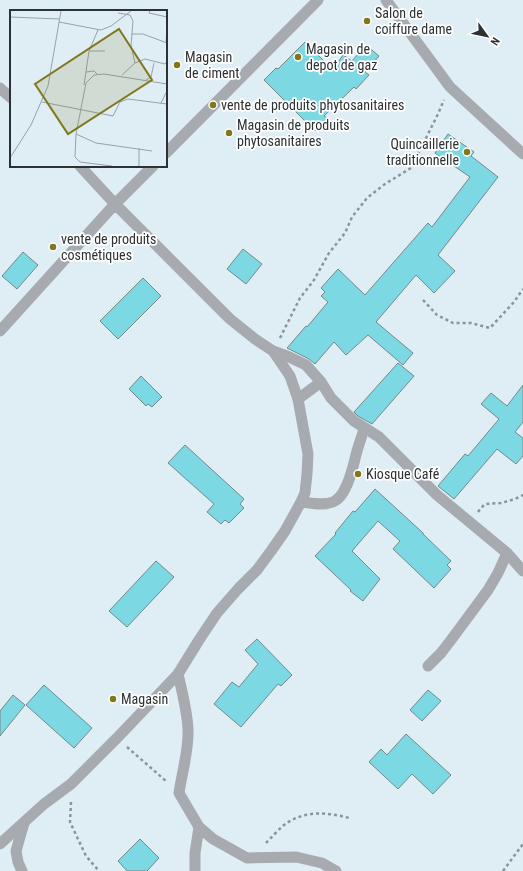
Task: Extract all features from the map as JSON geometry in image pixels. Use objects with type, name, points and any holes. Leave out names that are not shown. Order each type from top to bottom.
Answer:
[{"type":"street","points":[[167,152],[318,0]]},
{"type":"street","points":[[386,0],[450,87],[523,154]]},
{"type":"street","points":[[0,88],[10,97]]},
{"type":"street","points":[[81,167],[115,204],[230,319],[273,351],[287,356],[306,366],[321,382],[332,398],[354,421],[364,429],[379,437],[437,495],[507,553],[523,571]]},
{"type":"street","points":[[0,331],[115,204],[152,167]]},
{"type":"street","points":[[0,844],[44,804],[71,784],[178,674],[217,613],[257,570],[271,551],[301,502],[307,474],[308,454],[298,399],[290,376],[273,351]]},
{"type":"street","points":[[298,399],[321,382]]},
{"type":"street","points":[[301,502],[320,504],[332,503],[342,494],[352,473],[364,429]]},
{"type":"street","points":[[428,666],[441,653],[488,590],[507,553]]},
{"type":"street","points":[[178,674],[185,704],[188,730],[186,755],[179,793],[199,827],[213,839],[247,858],[296,857],[322,863],[336,871]]},
{"type":"street","points":[[22,871],[18,862],[16,851],[24,823]]},
{"type":"street","points":[[195,871],[195,853],[199,827]]},
{"type":"path","points":[[273,351],[300,298],[314,280],[329,253],[345,233],[352,217],[367,198],[385,184],[411,168],[450,87]]},
{"type":"path","points":[[423,300],[438,315],[453,323],[471,323],[490,328],[523,289]]},
{"type":"path","points":[[518,296],[523,296]]},
{"type":"path","points":[[470,522],[485,504],[501,503],[515,500],[523,496]]},
{"type":"path","points":[[117,738],[179,793]]},
{"type":"path","points":[[71,784],[70,822],[86,856],[99,871]]},
{"type":"path","points":[[247,858],[263,846],[284,825],[300,816],[314,813],[334,814],[350,818]]},
{"type":"path","points":[[503,871],[523,844]]},
{"type":"building","points":[[305,42],[333,70],[343,55],[352,61],[366,45],[379,56],[365,72],[369,75],[356,89],[354,87],[324,116],[327,118],[315,131],[264,80],[276,68],[278,69]]},
{"type":"building","points":[[448,134],[474,152],[471,156],[498,177],[438,255],[455,271],[434,293],[416,275],[376,322],[413,353],[403,365],[368,335],[346,355],[334,342],[315,364],[309,359],[287,348],[328,302],[321,296],[325,292],[321,288],[338,269],[365,295],[428,223],[432,227],[470,177],[435,153]]},
{"type":"building","points":[[243,249],[262,264],[246,284],[227,269]]},
{"type":"building","points":[[23,252],[38,265],[17,289],[2,276]]},
{"type":"building","points":[[143,278],[161,296],[118,339],[100,321]]},
{"type":"building","points":[[398,363],[414,376],[372,424],[358,416],[354,412]]},
{"type":"building","points":[[141,376],[162,397],[152,407],[148,404],[146,406],[129,389]]},
{"type":"building","points":[[523,385],[523,422],[515,432],[523,438],[523,456],[516,464],[497,449],[454,499],[438,486],[465,454],[468,456],[499,419],[481,404],[491,393],[507,406]]},
{"type":"building","points":[[185,445],[244,499],[240,504],[244,508],[229,523],[225,520],[221,524],[207,512],[214,504],[168,463]]},
{"type":"building","points":[[375,489],[451,561],[447,565],[451,569],[434,588],[393,549],[400,541],[378,521],[352,551],[380,579],[363,601],[350,591],[351,590],[315,556],[336,534],[335,533],[353,511],[355,512]]},
{"type":"building","points":[[156,561],[174,577],[127,627],[109,611]]},
{"type":"building","points":[[257,639],[292,675],[281,686],[278,684],[241,727],[214,704],[232,682],[239,687],[258,664],[245,650]]},
{"type":"building","points":[[44,685],[92,728],[74,748],[26,705]]},
{"type":"building","points":[[428,690],[441,701],[422,721],[410,710]]},
{"type":"building","points":[[13,695],[25,705],[0,736],[0,711]]},
{"type":"building","points":[[406,734],[451,775],[433,794],[412,774],[398,789],[369,762],[381,749],[387,755]]},
{"type":"building","points":[[140,839],[159,858],[147,871],[127,871],[118,861]]},
{"type":"place","name":"Salon de coiffure dame","points":[[367,21]]},
{"type":"place","name":"Magasin de depot de gaz","points":[[298,57]]},
{"type":"place","name":"Magasin de ciment","points":[[177,65]]},
{"type":"place","name":"vente de produits phytosanitaires","points":[[213,105]]},
{"type":"place","name":"Magasin de produits phytosanitaires","points":[[229,133]]},
{"type":"place","name":"Quincaillerie traditionnelle","points":[[467,152]]},
{"type":"place","name":"vente de produits cosmétiques","points":[[53,247]]},
{"type":"place","name":"Kiosque Café","points":[[358,474]]},
{"type":"place","name":"Magasin","points":[[113,699]]}]
